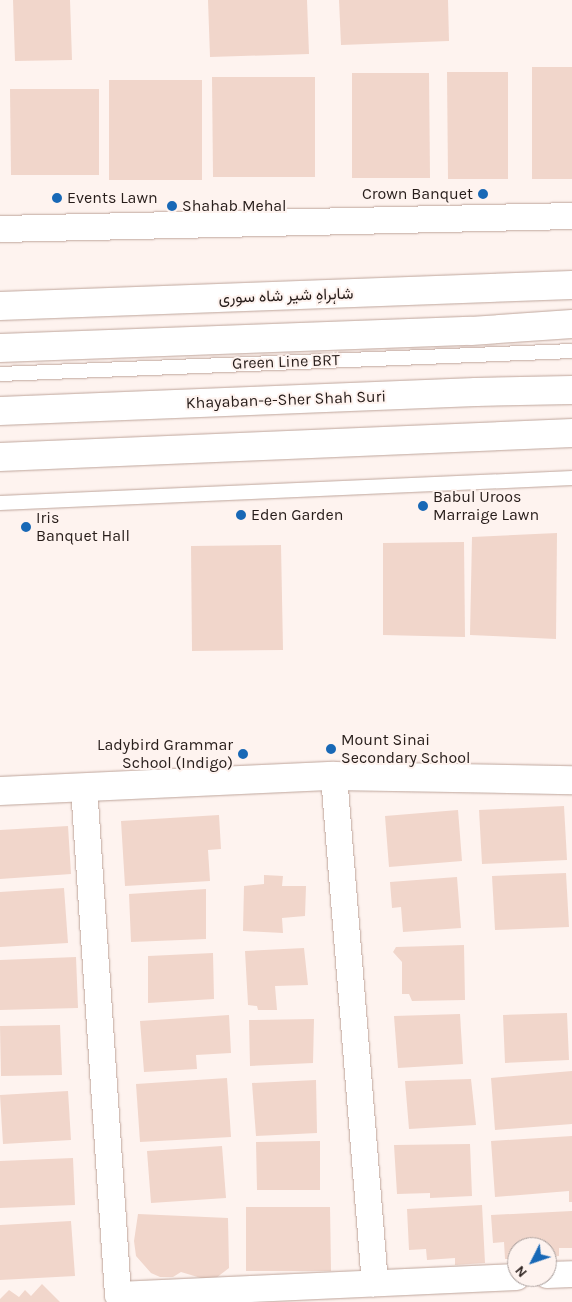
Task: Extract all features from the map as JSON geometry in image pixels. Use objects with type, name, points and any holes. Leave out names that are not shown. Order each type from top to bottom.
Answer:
[{"type":"main road","name":"شاہراہِ شیر شاہ سوری","points":[[0,306],[572,285]]},
{"type":"main road","points":[[0,348],[471,331],[572,324]]},
{"type":"main road","name":"Khayaban-e-Sher Shah Suri","points":[[0,411],[476,392],[572,390]]},
{"type":"main road","points":[[0,457],[572,433]]},
{"type":"main road","points":[[0,791],[334,776],[572,780]]},
{"type":"street","points":[[0,229],[572,216]]},
{"type":"street","points":[[334,776],[375,1283]]},
{"type":"street","points":[[84,787],[118,1295],[507,1277]]},
{"type":"street","points":[[557,1275],[572,1274]]},
{"type":"lane","name":"Green Line BRT","points":[[0,374],[572,351]]},
{"type":"lane","points":[[0,503],[572,478]]},
{"type":"building","points":[[13,0],[70,0],[72,60],[15,61]]},
{"type":"building","points":[[208,0],[307,0],[309,54],[210,57]]},
{"type":"building","points":[[339,0],[448,0],[449,41],[341,45]]},
{"type":"building","points":[[532,67],[572,67],[572,179],[532,179]]},
{"type":"building","points":[[447,72],[508,72],[508,179],[448,179]]},
{"type":"building","points":[[352,73],[429,73],[430,178],[352,178]]},
{"type":"building","points":[[212,77],[315,77],[315,177],[213,177]]},
{"type":"building","points":[[109,80],[202,80],[202,180],[109,180]]},
{"type":"building","points":[[10,89],[99,89],[99,175],[11,175]]},
{"type":"building","points":[[557,533],[556,639],[470,635],[472,537]]},
{"type":"building","points":[[464,542],[465,637],[383,635],[383,543]]},
{"type":"building","points":[[281,545],[283,650],[192,651],[191,546]]},
{"type":"building","points":[[564,806],[567,860],[482,864],[479,810]]},
{"type":"building","points":[[458,810],[462,861],[389,867],[385,816]]},
{"type":"building","points":[[219,815],[221,849],[208,850],[210,881],[125,886],[121,821]]},
{"type":"building","points":[[68,826],[71,874],[0,879],[0,830]]},
{"type":"building","points":[[566,873],[569,927],[495,930],[492,876]]},
{"type":"building","points":[[264,875],[283,876],[282,886],[306,886],[305,916],[282,918],[283,933],[243,931],[244,886],[264,884]]},
{"type":"building","points":[[457,877],[461,928],[403,932],[401,907],[392,908],[390,882]]},
{"type":"building","points":[[64,888],[68,943],[0,947],[0,892]]},
{"type":"building","points":[[206,889],[206,939],[131,942],[129,894]]},
{"type":"building","points":[[464,945],[465,1000],[412,1001],[409,994],[402,994],[402,962],[393,952],[396,947]]},
{"type":"building","points":[[304,948],[308,985],[275,986],[277,1010],[258,1010],[257,1006],[248,1005],[245,951]]},
{"type":"building","points":[[213,953],[214,999],[148,1003],[148,956]]},
{"type":"building","points":[[76,957],[78,1008],[0,1010],[0,960]]},
{"type":"building","points":[[567,1013],[569,1060],[505,1063],[503,1015]]},
{"type":"building","points":[[460,1014],[463,1064],[398,1068],[394,1016]]},
{"type":"building","points":[[229,1015],[231,1053],[196,1055],[197,1069],[144,1072],[140,1021]]},
{"type":"building","points":[[314,1019],[313,1063],[250,1066],[249,1020]]},
{"type":"building","points":[[60,1025],[62,1075],[1,1076],[0,1026]]},
{"type":"building","points":[[572,1071],[572,1124],[495,1130],[491,1078]]},
{"type":"building","points":[[227,1078],[231,1137],[140,1142],[136,1084]]},
{"type":"building","points":[[471,1079],[476,1125],[409,1129],[405,1081]]},
{"type":"building","points":[[316,1080],[317,1133],[256,1136],[252,1083]]},
{"type":"building","points":[[68,1091],[71,1140],[3,1144],[0,1095]]},
{"type":"building","points":[[572,1136],[572,1202],[569,1202],[569,1191],[495,1197],[491,1141]]},
{"type":"building","points":[[320,1141],[320,1190],[257,1190],[256,1142]]},
{"type":"building","points":[[470,1144],[472,1196],[430,1198],[430,1193],[397,1194],[394,1145]]},
{"type":"building","points":[[222,1146],[226,1198],[151,1203],[147,1151]]},
{"type":"building","points":[[73,1158],[75,1205],[0,1208],[0,1161]]},
{"type":"building","points":[[482,1205],[485,1263],[455,1265],[455,1258],[427,1260],[426,1249],[409,1250],[407,1209]]},
{"type":"building","points":[[246,1207],[330,1207],[331,1271],[246,1271]]},
{"type":"building","points":[[572,1211],[572,1248],[559,1248],[559,1256],[557,1256],[557,1237],[507,1237],[507,1259],[505,1259],[504,1242],[493,1243],[491,1215]]},
{"type":"building","points":[[138,1214],[228,1218],[229,1268],[216,1278],[201,1278],[181,1272],[173,1277],[160,1277],[151,1273],[136,1256],[134,1241]]},
{"type":"building","points":[[71,1221],[75,1276],[0,1280],[0,1225]]},
{"type":"building","points":[[42,1284],[60,1302],[0,1302],[0,1299],[9,1290],[19,1297],[25,1290],[31,1296]]},
{"type":"place","name":"Crown Banquet","points":[[483,194]]},
{"type":"place","name":"Events Lawn","points":[[57,198]]},
{"type":"place","name":"Shahab Mehal","points":[[172,206]]},
{"type":"place","name":"Babul Uroos Marraige Lawn","points":[[423,506]]},
{"type":"place","name":"Eden Garden","points":[[241,515]]},
{"type":"place","name":"Iris Banquet Hall","points":[[26,527]]},
{"type":"place","name":"Mount Sinai Secondary School","points":[[331,749]]},
{"type":"place","name":"Ladybird Grammar School (Indigo)","points":[[243,754]]}]
